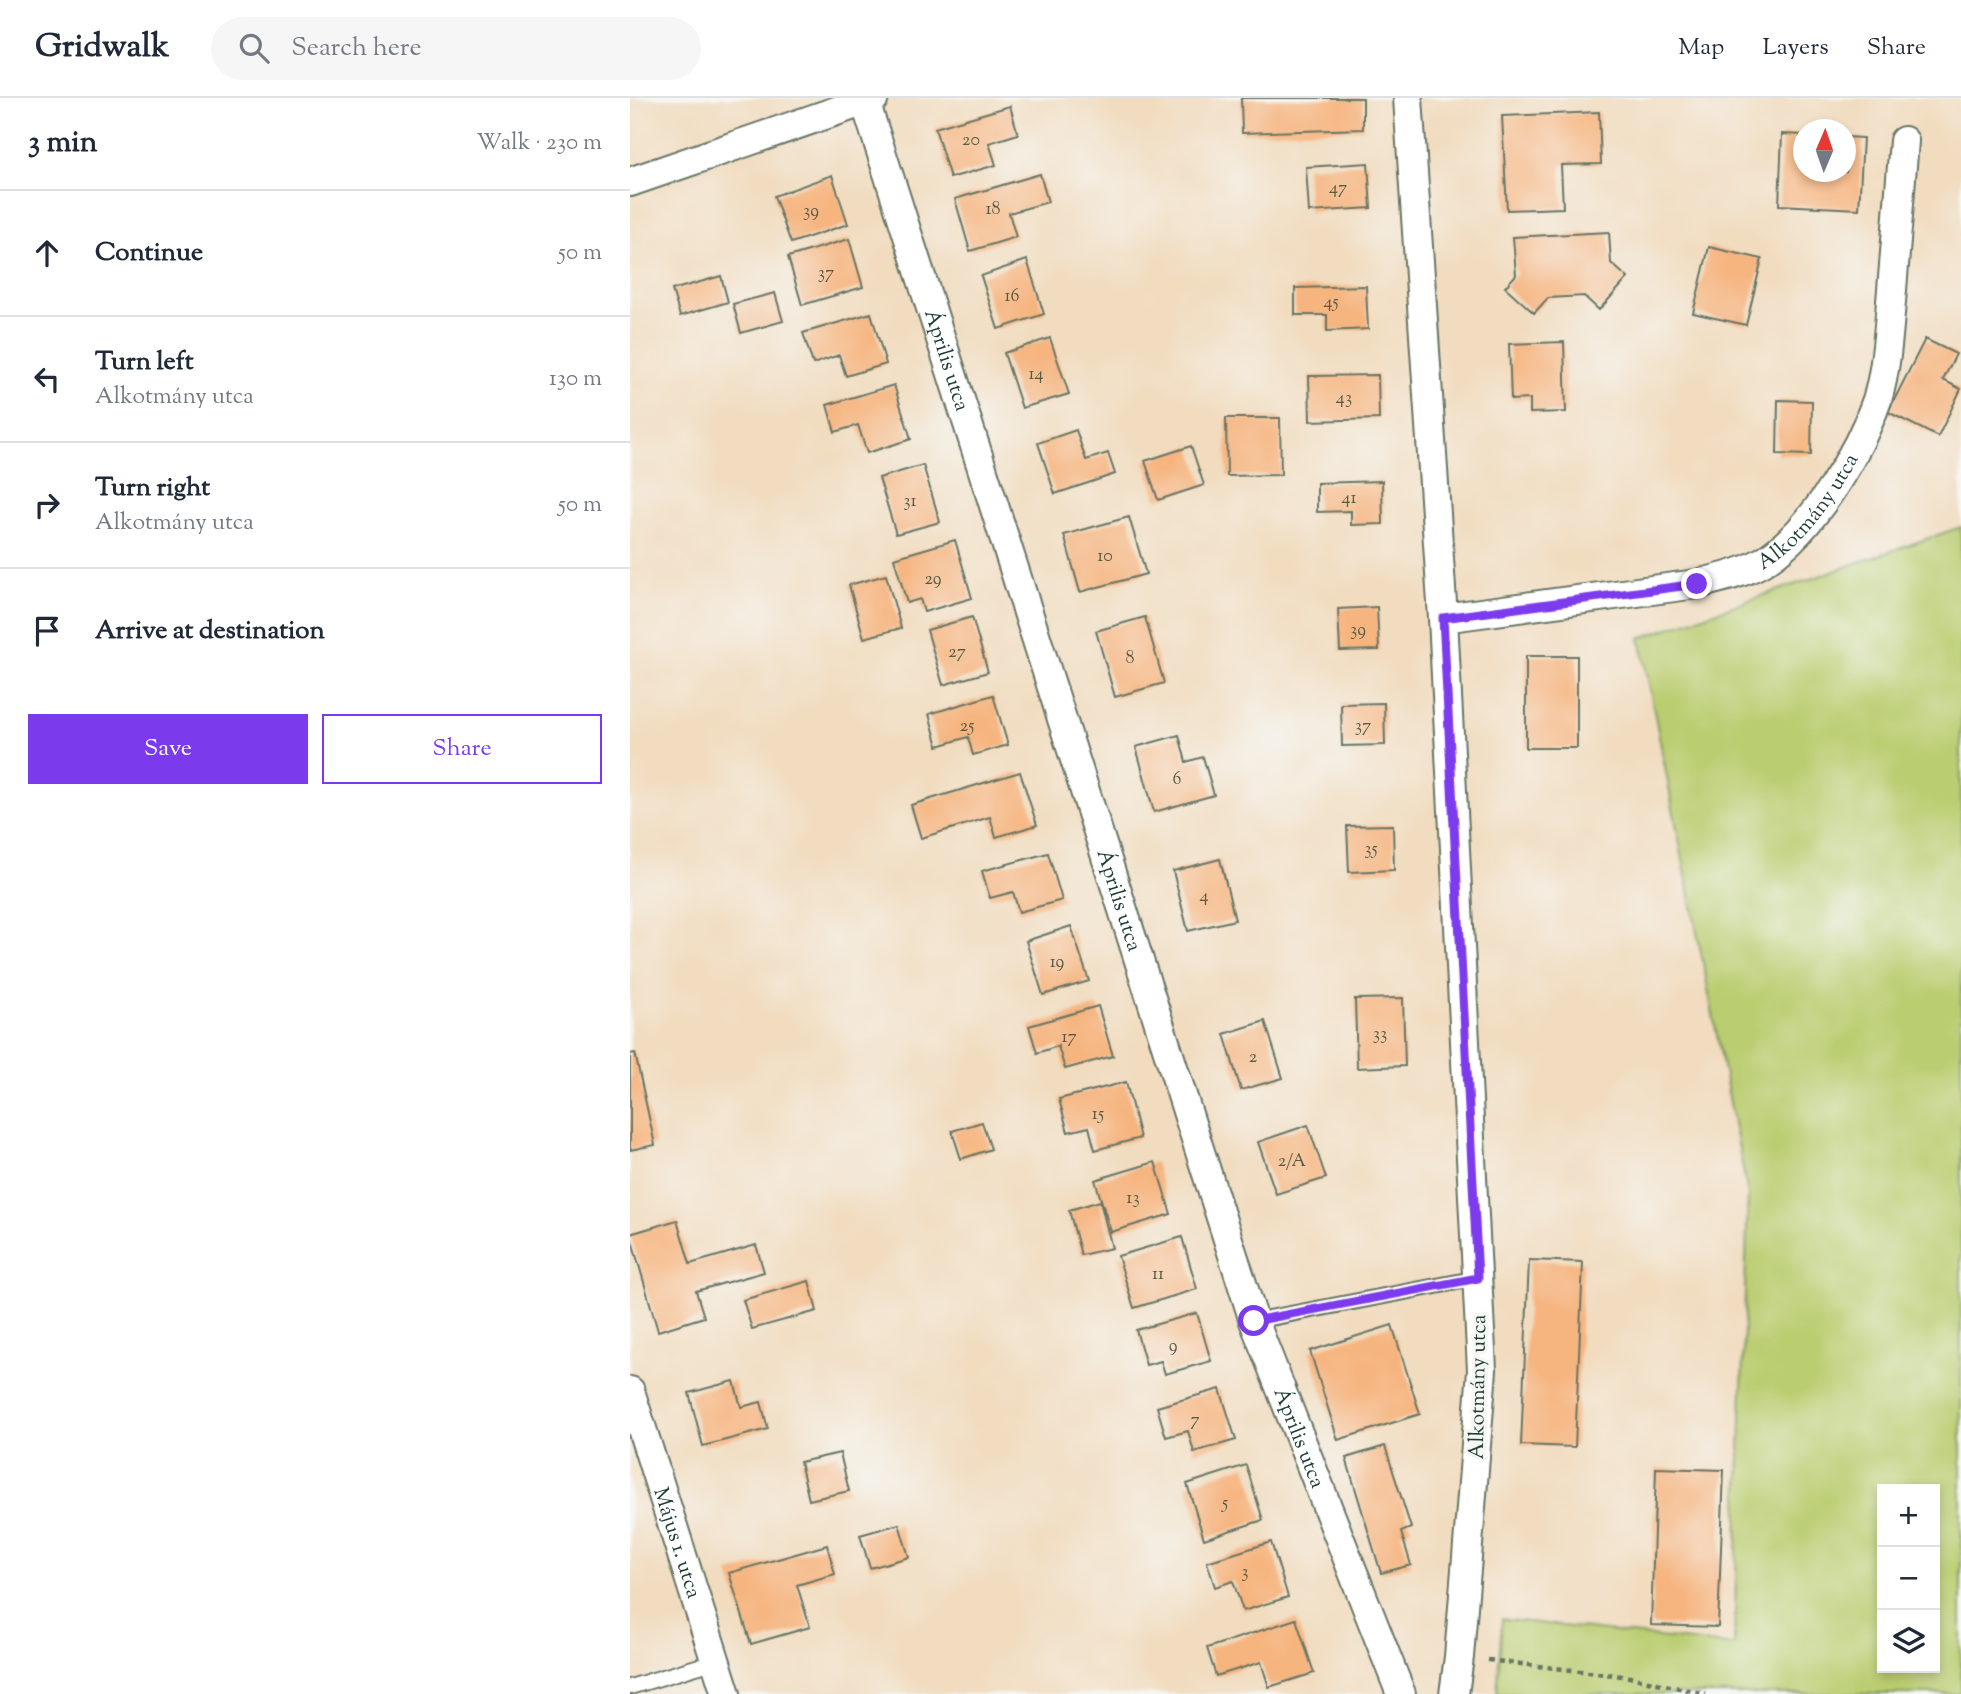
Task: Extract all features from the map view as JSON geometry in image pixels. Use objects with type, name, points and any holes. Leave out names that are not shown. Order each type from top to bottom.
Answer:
[{"type":"street","name":"Alkotmány utca","points":[[1408,98],[1443,618],[1482,1370],[1460,1657],[1454,1694]]},
{"type":"street","points":[[630,182],[867,99]]},
{"type":"street","name":"Április utca","points":[[867,99],[1254,1321],[1401,1694]]},
{"type":"street","name":"Alkotmány utca","points":[[1443,618],[1697,584],[1731,576],[1767,559],[1799,530],[1827,497],[1855,451],[1877,398],[1889,335],[1904,141]]},
{"type":"street","name":"Május 1. utca","points":[[630,1391],[726,1694]]},
{"type":"lane","points":[[1254,1321],[1478,1278]]},
{"type":"lane","points":[[630,1687],[716,1661]]},
{"type":"path","points":[[1460,1657],[1630,1677],[1706,1694]]},
{"type":"green space","points":[[1961,527],[1961,1694],[1497,1694],[1502,1619],[1734,1646],[1748,1195],[1640,638]]},
{"type":"building","points":[[1241,98],[1363,98],[1363,129],[1242,133]]},
{"type":"building","points":[[1010,106],[1018,134],[989,143],[996,165],[950,178],[935,128]]},
{"type":"building","points":[[1599,112],[1601,164],[1561,165],[1563,208],[1507,210],[1502,116]]},
{"type":"building","points":[[1782,134],[1793,134],[1793,182],[1856,182],[1856,138],[1863,138],[1859,209],[1779,205]]},
{"type":"building","points":[[1368,163],[1371,208],[1309,212],[1306,167]]},
{"type":"building","points":[[1040,174],[1048,202],[1009,213],[1016,237],[970,251],[955,199]]},
{"type":"building","points":[[832,175],[848,224],[791,243],[774,196]]},
{"type":"building","points":[[1609,232],[1611,263],[1628,278],[1599,310],[1584,296],[1548,298],[1534,313],[1505,287],[1516,275],[1513,237]]},
{"type":"building","points":[[849,239],[863,287],[802,305],[788,257]]},
{"type":"building","points":[[1709,247],[1762,259],[1746,325],[1693,313]]},
{"type":"building","points":[[1027,260],[1044,314],[998,329],[981,276]]},
{"type":"building","points":[[721,276],[728,302],[680,316],[672,290]]},
{"type":"building","points":[[1366,286],[1368,329],[1327,331],[1327,315],[1295,315],[1295,288]]},
{"type":"building","points":[[775,293],[783,321],[741,333],[733,304]]},
{"type":"building","points":[[871,313],[886,364],[846,376],[839,355],[813,364],[803,333]]},
{"type":"building","points":[[1050,338],[1069,394],[1022,408],[1004,353]]},
{"type":"building","points":[[1925,339],[1956,354],[1943,380],[1961,389],[1938,437],[1888,412]]},
{"type":"building","points":[[1564,342],[1566,412],[1530,413],[1530,399],[1511,400],[1509,344]]},
{"type":"building","points":[[1378,375],[1379,419],[1310,421],[1309,376]]},
{"type":"building","points":[[894,385],[911,439],[867,453],[858,425],[835,432],[827,405]]},
{"type":"building","points":[[1778,400],[1812,401],[1811,455],[1777,454]]},
{"type":"building","points":[[1226,418],[1280,418],[1281,475],[1227,476]]},
{"type":"building","points":[[1076,430],[1086,460],[1108,453],[1115,474],[1055,494],[1038,443]]},
{"type":"building","points":[[1191,446],[1204,485],[1158,500],[1145,461]]},
{"type":"building","points":[[923,465],[940,522],[896,534],[879,478]]},
{"type":"building","points":[[1382,481],[1383,524],[1351,525],[1351,511],[1317,512],[1317,483]]},
{"type":"building","points":[[1129,517],[1146,574],[1080,592],[1064,535]]},
{"type":"building","points":[[955,540],[972,598],[924,612],[920,599],[907,603],[894,558]]},
{"type":"building","points":[[886,575],[901,628],[864,638],[849,585]]},
{"type":"building","points":[[1377,607],[1379,650],[1340,651],[1338,609]]},
{"type":"building","points":[[972,617],[988,672],[943,685],[927,630]]},
{"type":"building","points":[[1145,617],[1164,683],[1115,697],[1096,631]]},
{"type":"building","points":[[1526,656],[1577,656],[1577,748],[1526,748]]},
{"type":"building","points":[[993,695],[1008,745],[973,755],[968,737],[938,746],[929,714]]},
{"type":"building","points":[[1384,703],[1385,745],[1342,746],[1341,704]]},
{"type":"building","points":[[1179,735],[1186,762],[1203,757],[1214,795],[1154,812],[1136,747]]},
{"type":"building","points":[[1020,772],[1037,825],[996,837],[990,817],[921,838],[911,805]]},
{"type":"building","points":[[1393,825],[1394,870],[1349,872],[1347,826]]},
{"type":"building","points":[[1048,853],[1062,900],[1019,912],[1013,892],[990,898],[982,871]]},
{"type":"building","points":[[1220,859],[1235,920],[1188,931],[1173,871]]},
{"type":"building","points":[[1071,926],[1089,981],[1043,995],[1026,941]]},
{"type":"building","points":[[1403,998],[1405,1066],[1357,1068],[1355,999]]},
{"type":"building","points":[[1098,1006],[1113,1056],[1065,1069],[1058,1046],[1037,1053],[1029,1026]]},
{"type":"building","points":[[1265,1021],[1283,1078],[1241,1090],[1224,1034]]},
{"type":"building","points":[[635,1053],[655,1145],[630,1150],[630,1054]]},
{"type":"building","points":[[1126,1082],[1140,1138],[1095,1150],[1089,1127],[1068,1132],[1059,1099]]},
{"type":"building","points":[[982,1122],[991,1149],[961,1159],[952,1131]]},
{"type":"building","points":[[1308,1125],[1326,1178],[1276,1194],[1258,1142]]},
{"type":"building","points":[[1155,1162],[1171,1214],[1111,1232],[1095,1180]]},
{"type":"building","points":[[1100,1201],[1112,1248],[1081,1255],[1069,1210]]},
{"type":"building","points":[[677,1220],[690,1264],[756,1245],[764,1272],[696,1291],[704,1317],[658,1331],[630,1234]]},
{"type":"building","points":[[1182,1237],[1197,1289],[1134,1308],[1118,1256]]},
{"type":"building","points":[[1529,1260],[1583,1262],[1575,1447],[1521,1445]]},
{"type":"building","points":[[809,1281],[817,1311],[752,1329],[743,1300]]},
{"type":"building","points":[[1197,1313],[1211,1361],[1165,1374],[1161,1361],[1146,1365],[1136,1330]]},
{"type":"building","points":[[1392,1325],[1420,1414],[1338,1440],[1310,1351]]},
{"type":"building","points":[[734,1381],[741,1407],[761,1402],[768,1429],[703,1446],[689,1393]]},
{"type":"building","points":[[1220,1389],[1236,1440],[1194,1452],[1188,1431],[1166,1437],[1157,1407]]},
{"type":"building","points":[[1385,1446],[1411,1528],[1401,1532],[1411,1565],[1381,1573],[1346,1458]]},
{"type":"building","points":[[840,1453],[849,1491],[809,1500],[800,1462]]},
{"type":"building","points":[[1246,1465],[1263,1520],[1204,1539],[1187,1484]]},
{"type":"building","points":[[1656,1468],[1724,1470],[1718,1627],[1651,1625]]},
{"type":"building","points":[[899,1524],[909,1557],[870,1568],[860,1535]]},
{"type":"building","points":[[1271,1542],[1288,1597],[1243,1611],[1233,1581],[1215,1587],[1207,1562]]},
{"type":"building","points":[[827,1545],[835,1574],[797,1585],[810,1627],[751,1644],[729,1573]]},
{"type":"building","points":[[1296,1619],[1314,1673],[1269,1687],[1261,1662],[1216,1676],[1207,1648]]},
{"type":"route","points":[[1254,1321],[1478,1278],[1443,618],[1697,584]]}]
